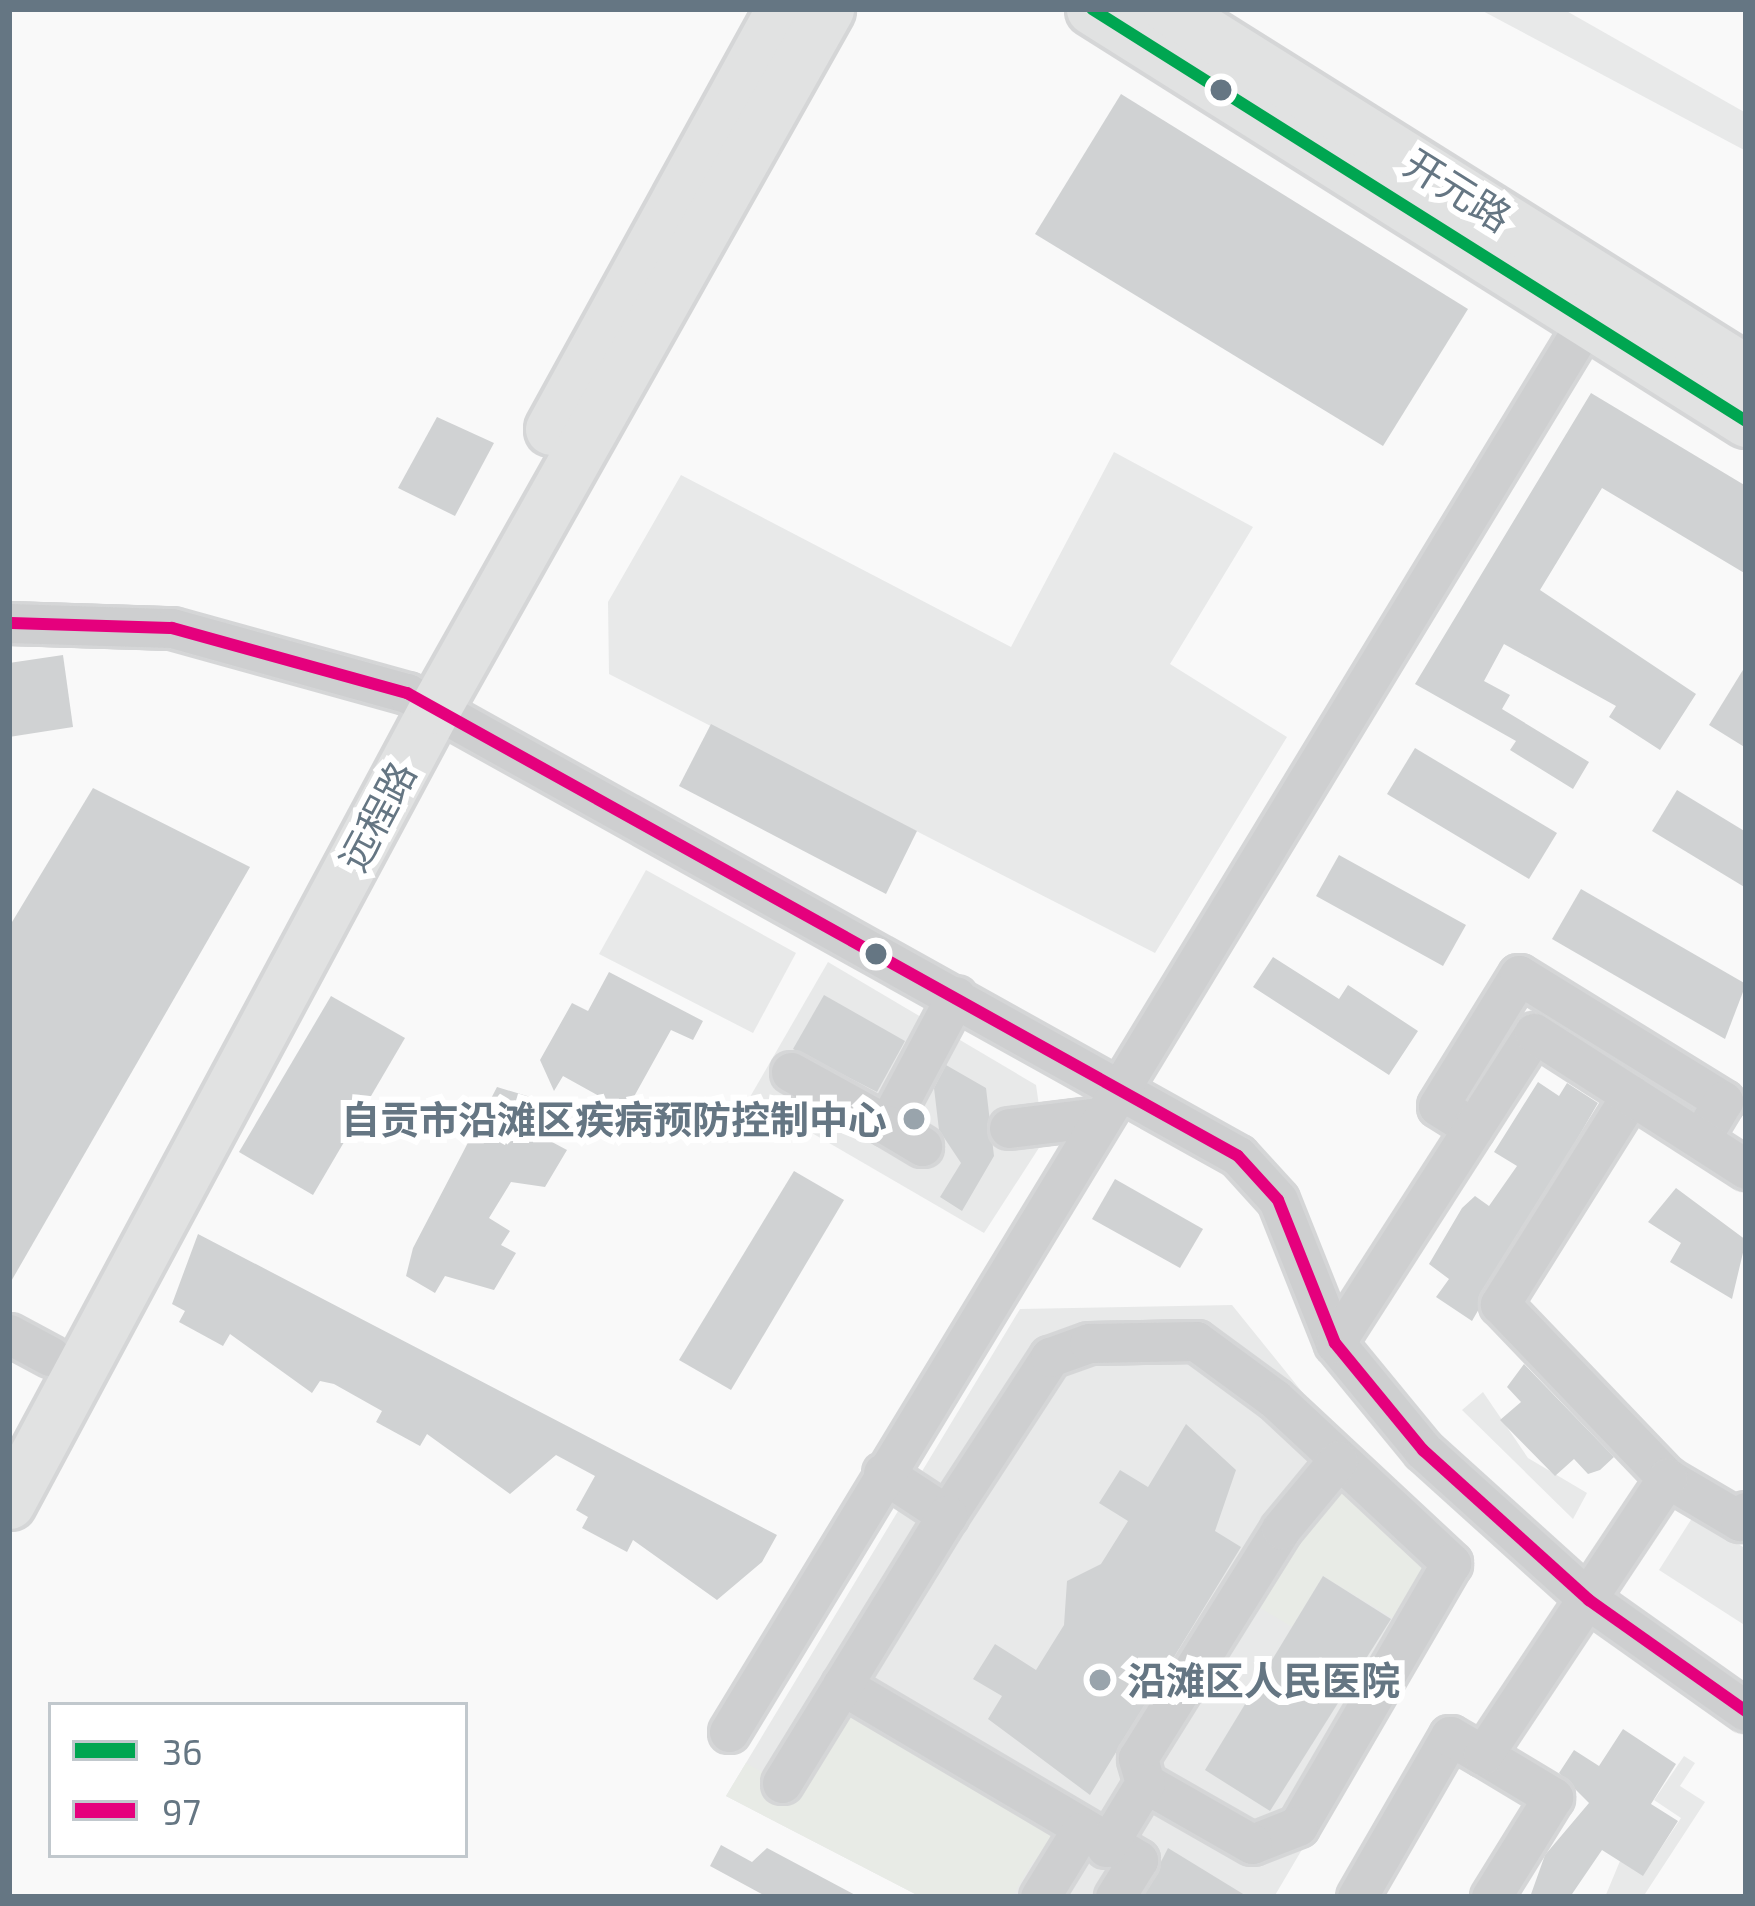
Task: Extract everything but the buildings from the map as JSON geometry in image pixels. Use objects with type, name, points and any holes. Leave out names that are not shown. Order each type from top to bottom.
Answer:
[{"type":"main road","name":"远程路","points":[[9,1503],[782,9]]},
{"type":"main road","name":"远程路","points":[[9,1433],[30,1345],[421,700],[828,9]]},
{"type":"main road","name":"开元路","points":[[1092,9],[1597,304],[1746,371]]},
{"type":"main road","name":"开元路","points":[[1169,9],[1597,304],[1746,421]]},
{"type":"street","points":[[729,1732],[1098,1118],[1597,304]]},
{"type":"street","points":[[9,623],[172,628],[421,700],[1120,1083],[1238,1156],[1278,1201],[1335,1343],[1423,1450],[1589,1600],[1746,1711]]},
{"type":"street","points":[[1473,1128],[1438,1106],[1519,975],[1724,1101],[1700,1139]]},
{"type":"street","points":[[886,1125],[956,996]]},
{"type":"street","points":[[1335,1343],[1534,1033],[1746,1169]]},
{"type":"street","points":[[790,1072],[922,1146]]},
{"type":"street","points":[[1631,1095],[1500,1304],[1666,1478],[1740,1521],[1746,1512]]},
{"type":"street","points":[[1009,1128],[1098,1118]]},
{"type":"street","points":[[782,1783],[1040,1367],[1089,1343],[1207,1345],[1450,1563]]},
{"type":"street","points":[[1338,1460],[1281,1529],[1138,1758],[1145,1783],[1252,1844],[1298,1826],[1450,1563],[1507,1525]]},
{"type":"street","points":[[883,1473],[946,1515]]},
{"type":"street","points":[[1483,1755],[1666,1478]]},
{"type":"street","points":[[842,1685],[1093,1839],[1138,1860],[1115,1897]]},
{"type":"street","points":[[1357,1897],[1450,1736],[1553,1797],[1491,1897]]},
{"type":"street","points":[[1040,1897],[1145,1783]]},
{"type":"shaded area","points":[[1479,9],[1563,9],[1746,113],[1746,151]]},
{"type":"shaded area","points":[[1114,452],[1253,527],[1170,664],[1287,737],[1155,953],[609,674],[608,602],[681,475],[1011,647]]},
{"type":"shaded area","points":[[646,870],[796,953],[753,1033],[599,954]]},
{"type":"shaded area","name":"自贡市沿滩区疾病预防控制中心","points":[[828,962],[1036,1085],[1044,1140],[984,1233],[750,1097]]},
{"type":"shaded area","name":"沿滩区人民医院","points":[[1232,1305],[1357,1460],[1468,1568],[1274,1897],[921,1897],[726,1796],[1020,1309]]},
{"type":"shaded area","points":[[1483,1392],[1528,1458],[1587,1493],[1573,1519],[1462,1410]]},
{"type":"shaded area","points":[[1332,1492],[1351,1492],[1433,1558],[1406,1626],[1323,1576],[1292,1627],[1252,1603]]},
{"type":"shaded area","points":[[1694,1515],[1746,1549],[1746,1626],[1659,1570]]},
{"type":"shaded area","points":[[842,1709],[1065,1833],[1048,1867],[1034,1860],[1012,1897],[921,1897],[726,1796],[746,1763],[790,1788]]},
{"type":"shaded area","points":[[1684,1756],[1695,1763],[1680,1786],[1705,1802],[1643,1897],[1605,1897],[1620,1861],[1643,1875],[1681,1818],[1654,1800]]},
{"type":"transit line","name":"36","points":[[1092,9],[1746,421]]},
{"type":"transit line","name":"97","points":[[9,623],[172,628],[407,693],[1238,1156],[1278,1200],[1335,1343],[1423,1450],[1589,1600],[1746,1711]]},
{"type":"place","name":"自贡市沿滩区疾病预防控制中心","points":[[914,1119]]},
{"type":"place","name":"沿滩区人民医院","points":[[1100,1680]]}]
